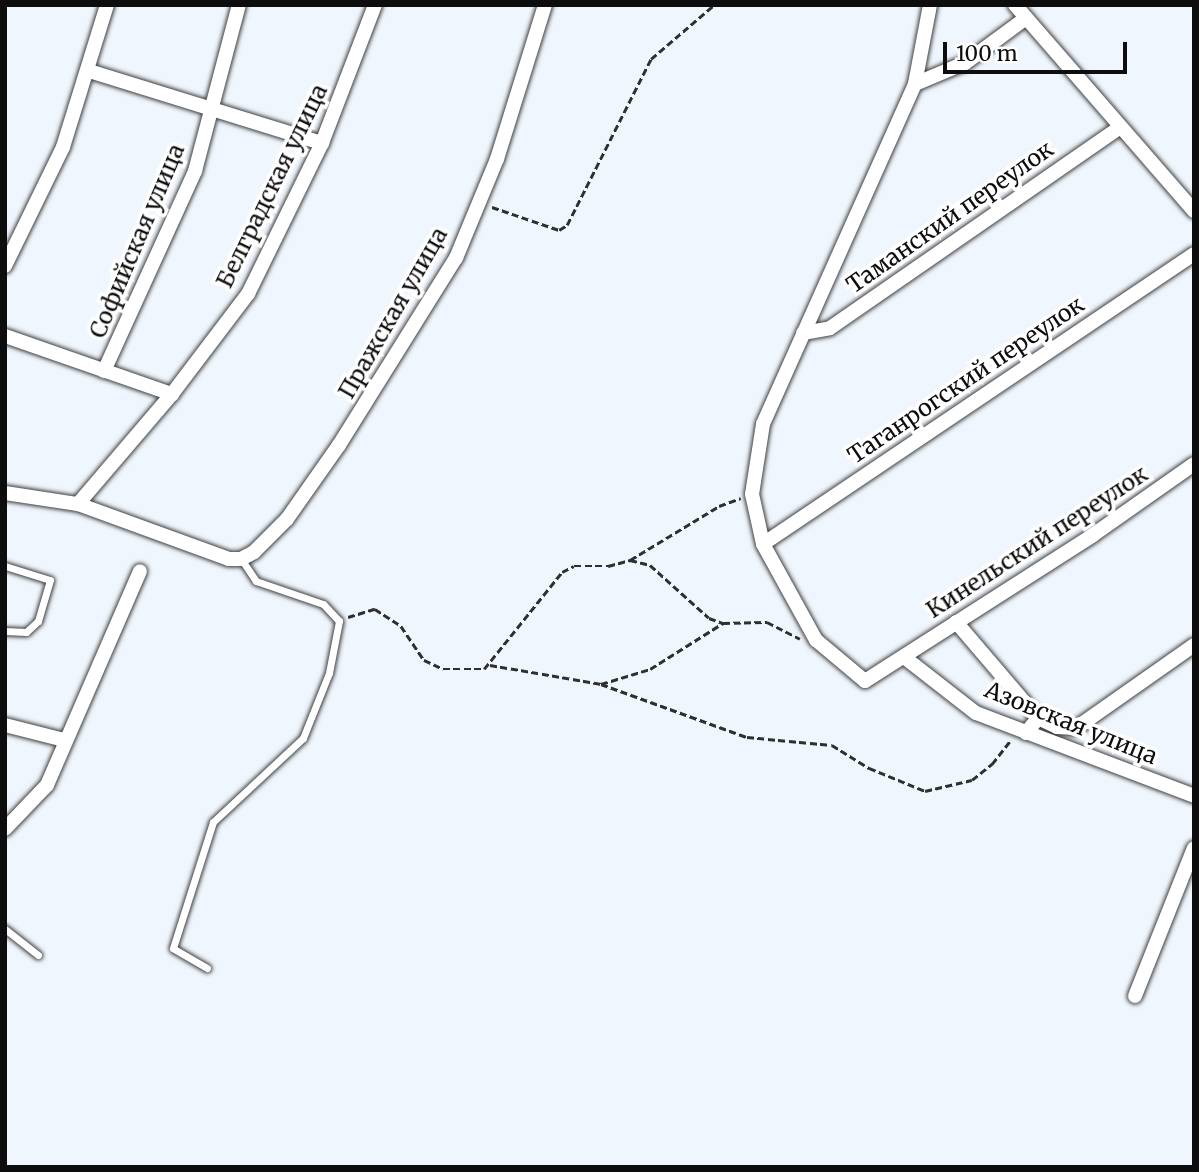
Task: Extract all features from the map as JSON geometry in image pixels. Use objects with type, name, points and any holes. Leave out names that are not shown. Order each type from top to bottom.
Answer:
[{"type":"street","points":[[5,266],[63,146],[89,71],[107,5]]},
{"type":"street","name":"Софийская улица","points":[[104,371],[195,171],[239,5]]},
{"type":"street","name":"Белградская улица","points":[[78,504],[172,394],[248,294],[323,143],[375,5]]},
{"type":"street","name":"Пражская улица","points":[[235,559],[287,519],[347,434],[456,258],[497,159],[545,5]]},
{"type":"street","points":[[816,640],[763,544],[752,495],[762,424],[915,84],[930,5]]},
{"type":"street","points":[[1015,5],[1119,128],[1194,211]]},
{"type":"street","points":[[915,84],[965,63],[1026,18]]},
{"type":"street","points":[[89,71],[323,143]]},
{"type":"street","name":"Таманский переулок","points":[[803,333],[830,328],[1119,128]]},
{"type":"street","name":"Таганрогский переулок","points":[[763,544],[1194,254]]},
{"type":"street","points":[[5,336],[172,394]]},
{"type":"street","name":"Кинельский переулок","points":[[816,640],[865,681],[1093,535],[1194,464]]},
{"type":"street","points":[[5,493],[78,504],[235,559]]},
{"type":"street","points":[[5,829],[47,785],[64,740],[140,571]]},
{"type":"street","points":[[956,622],[1038,718],[1057,727],[1076,728],[1194,645]]},
{"type":"street","name":"Азовская улица","points":[[904,657],[976,713],[1194,796]]},
{"type":"street","points":[[1026,733],[1038,718]]},
{"type":"street","points":[[5,725],[64,740]]},
{"type":"street","points":[[1135,996],[1194,848]]},
{"type":"lane","points":[[207,968],[173,948],[213,822],[303,737],[329,673],[339,621],[323,604],[256,581],[235,559]]},
{"type":"lane","points":[[5,566],[50,580],[38,621],[26,632],[5,631]]},
{"type":"lane","points":[[5,929],[38,956]]},
{"type":"path","points":[[478,205],[559,230],[568,225],[651,59],[714,5]]},
{"type":"path","points":[[490,665],[502,644],[562,572],[574,566],[608,566],[630,560],[719,506],[752,495]]},
{"type":"path","points":[[630,560],[650,565],[709,618],[723,623],[767,622],[782,633],[816,640]]},
{"type":"path","points":[[339,621],[375,609],[401,626],[424,660],[443,669],[490,665],[601,684],[747,737],[832,745],[925,791],[972,780],[992,764],[1010,741],[1026,733]]},
{"type":"path","points":[[601,684],[650,669],[723,623]]}]
